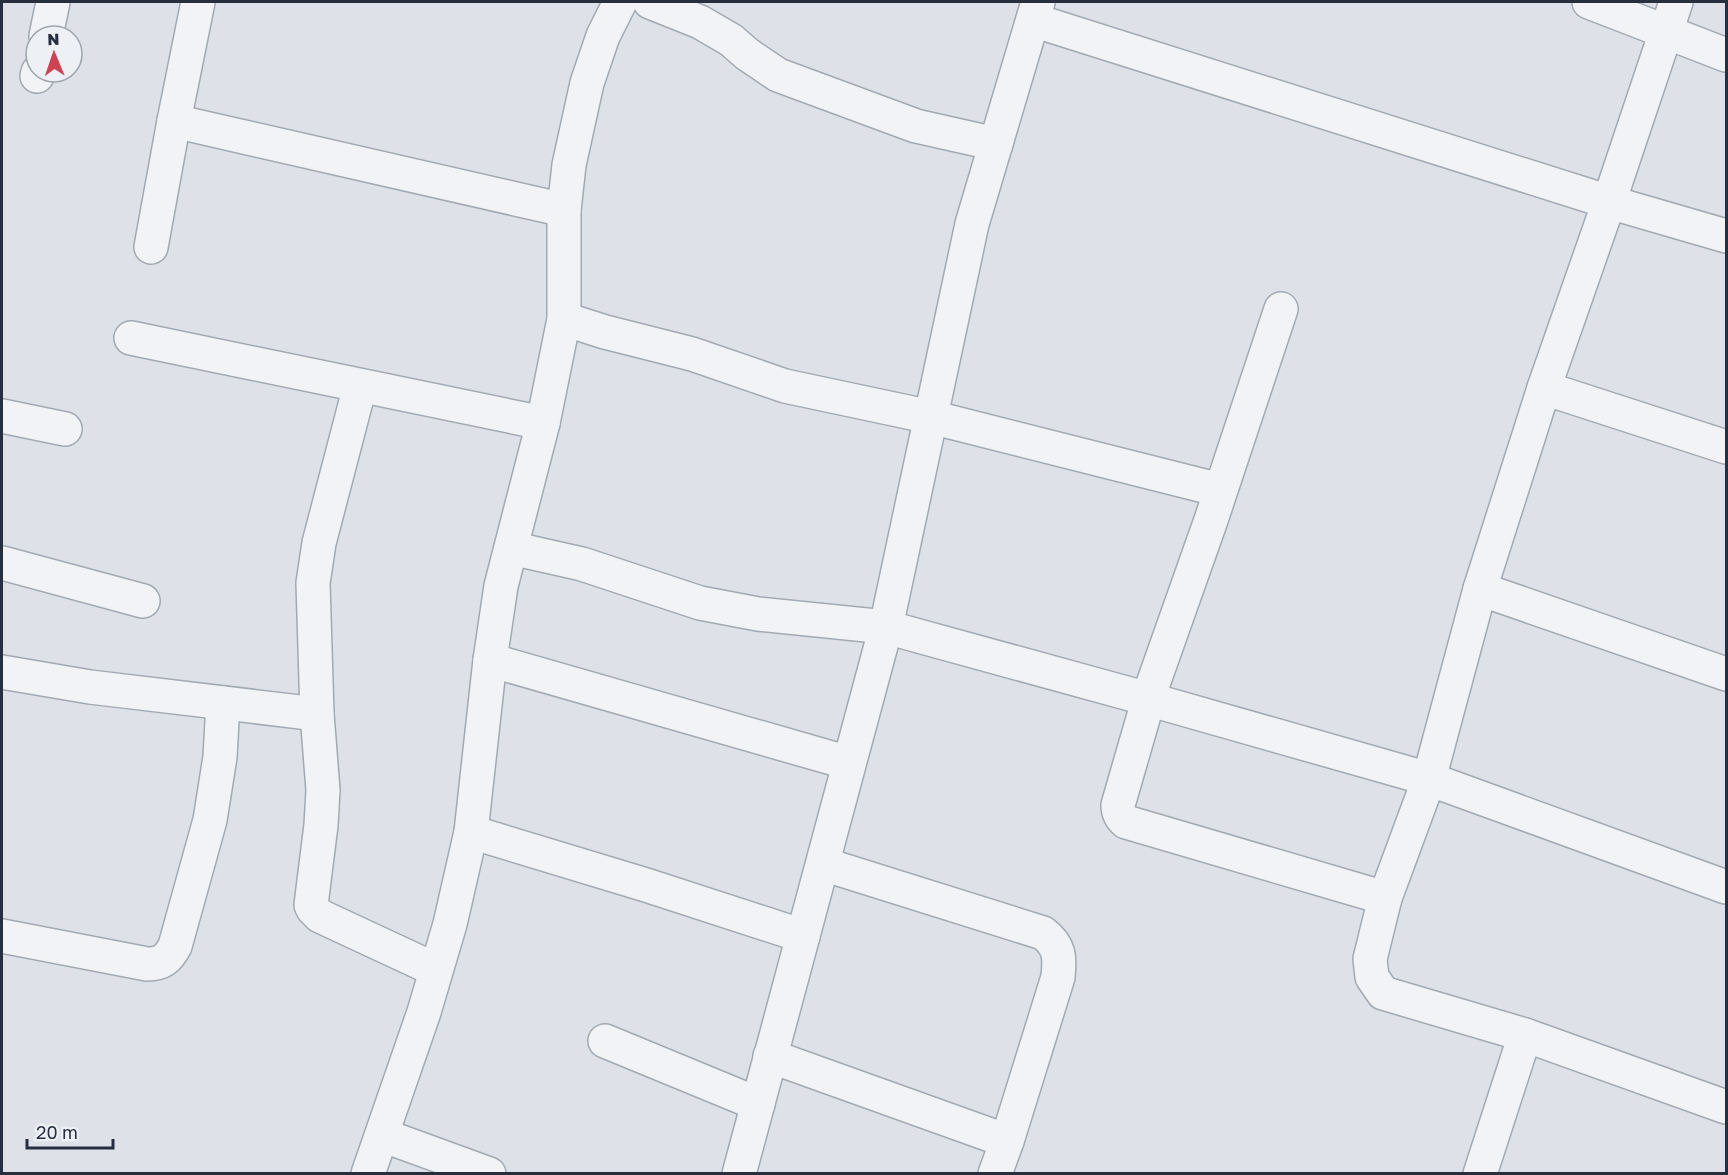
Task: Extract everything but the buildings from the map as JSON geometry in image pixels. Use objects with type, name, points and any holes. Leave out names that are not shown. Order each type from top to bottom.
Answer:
[{"type":"street","points":[[48,24],[53,2]]},
{"type":"street","points":[[151,247],[198,2]]},
{"type":"street","points":[[368,1173],[424,1012],[450,924],[471,832],[490,660],[501,586],[543,423],[564,319],[564,210],[569,165],[587,83],[603,36],[621,2]]},
{"type":"street","points":[[650,2],[711,28],[778,75],[915,126],[996,144]]},
{"type":"street","points":[[1588,2],[1726,55]]},
{"type":"street","points":[[1676,2],[1545,388],[1480,589],[1429,779],[1385,898],[1370,959],[1372,977],[1383,993],[1525,1035],[1726,1107]]},
{"type":"street","points":[[739,1173],[886,627],[972,224],[1036,11],[1610,202],[1726,236]]},
{"type":"street","points":[[174,121],[564,210]]},
{"type":"street","points":[[1281,309],[1148,699],[1118,812],[1126,822],[1385,898]]},
{"type":"street","points":[[564,319],[692,354],[785,386],[931,417],[1220,490]]},
{"type":"street","points":[[131,338],[543,423]]},
{"type":"street","points":[[360,386],[312,583],[323,810],[310,898],[312,909],[320,916],[436,970]]},
{"type":"street","points":[[1545,388],[1726,447]]},
{"type":"street","points":[[2,416],[65,429]]},
{"type":"street","points":[[511,548],[582,564],[700,603],[758,614],[886,627],[1148,699],[1429,779],[1726,887]]},
{"type":"street","points":[[2,563],[143,601]]},
{"type":"street","points":[[1480,589],[1726,674]]},
{"type":"street","points":[[490,660],[849,763]]},
{"type":"street","points":[[2,672],[90,687],[317,714]]},
{"type":"street","points":[[2,936],[147,964],[159,964],[169,957],[210,820],[220,757],[223,703]]},
{"type":"street","points":[[471,832],[803,936]]},
{"type":"street","points":[[823,864],[1043,933],[1056,946],[1059,956],[1058,977],[995,1173]]},
{"type":"street","points":[[1480,1173],[1525,1035]]},
{"type":"street","points":[[605,1041],[758,1104]]},
{"type":"street","points":[[770,1056],[1007,1141]]},
{"type":"street","points":[[382,1135],[489,1173]]}]
